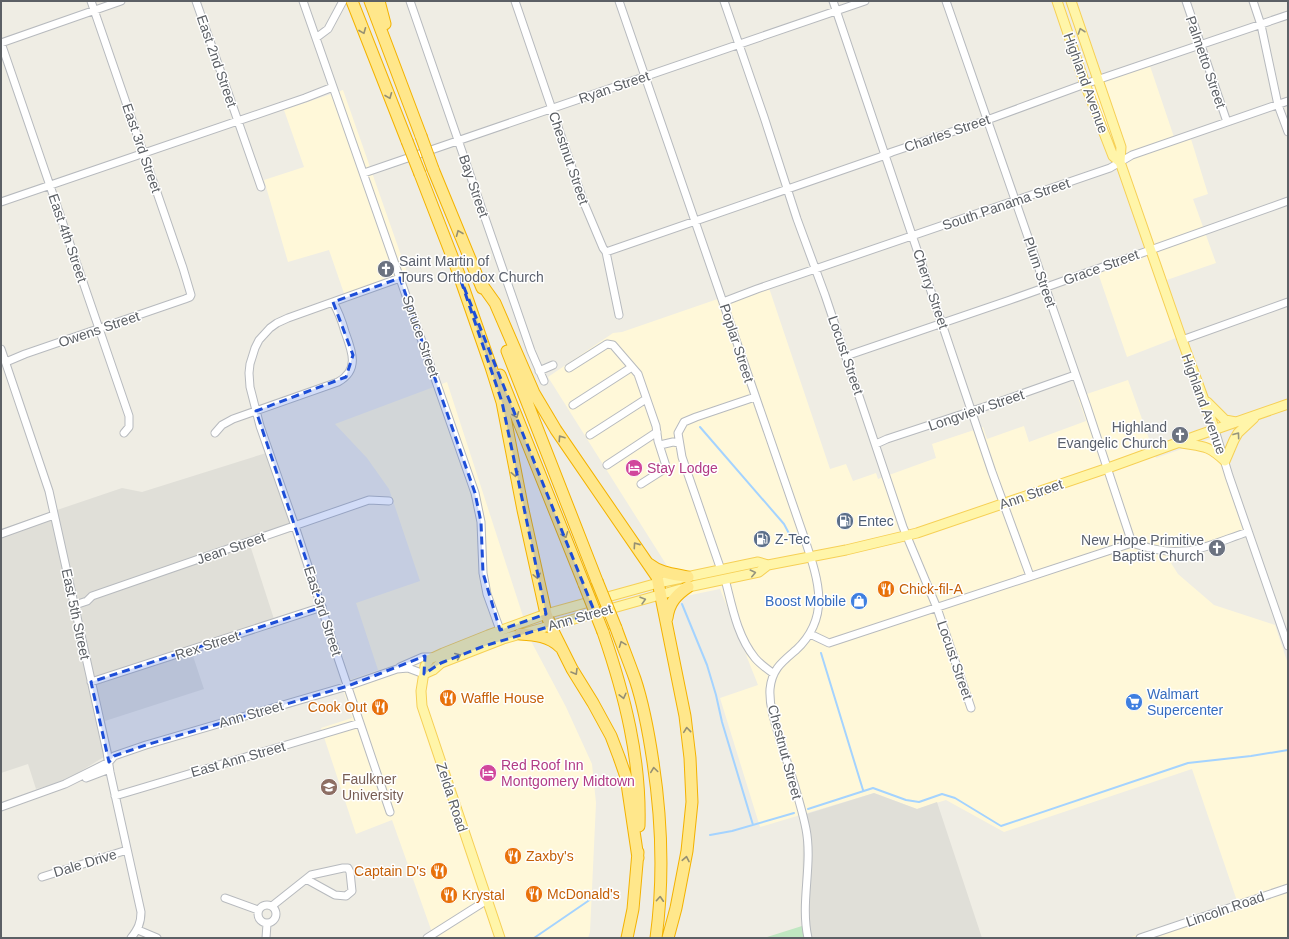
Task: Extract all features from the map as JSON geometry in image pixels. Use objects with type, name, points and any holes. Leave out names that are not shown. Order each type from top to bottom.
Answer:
[{"type":"highway","points":[[352,1],[459,275],[603,632],[618,674],[629,719],[636,757],[639,792],[638,858],[633,909],[626,938]]},
{"type":"highway","points":[[370,1],[386,37],[400,81],[433,168],[480,282],[635,680],[649,735],[657,788],[661,841],[661,880],[656,938]]},
{"type":"highway","points":[[379,1],[386,37]]},
{"type":"highway","points":[[459,275],[502,402],[522,510],[546,614],[550,626],[593,703],[620,757],[626,777],[638,858]]},
{"type":"highway","points":[[480,282],[495,303],[534,393],[556,430],[657,577],[686,716],[692,802],[688,851],[668,938]]},
{"type":"highway","points":[[646,560],[656,569],[688,582],[673,600],[666,622]]},
{"type":"highway","points":[[520,634],[550,639],[562,649]]},
{"type":"main road","name":"Highland Avenue","points":[[1057,1],[1085,84],[1113,156],[1120,162]]},
{"type":"main road","name":"Highland Avenue","points":[[1071,1],[1121,148],[1120,162],[1215,430]]},
{"type":"main road","points":[[1202,396],[1225,420],[1238,422]]},
{"type":"main road","name":"Ann Street","points":[[434,657],[500,630],[546,614],[658,583],[725,579],[759,572],[768,565],[907,536],[1108,468],[1288,404]]},
{"type":"main road","points":[[1178,442],[1208,448],[1217,453],[1225,461],[1238,433],[1258,415]]},
{"type":"main road","name":"Ann Street","points":[[424,674],[433,670],[441,663],[520,634],[661,595],[688,582],[721,570],[758,562],[768,565]]},
{"type":"main road","name":"Zelda Road","points":[[434,657],[424,666],[421,691],[422,706],[500,938]]},
{"type":"street","name":"East 3rd Street","points":[[91,1],[191,295]]},
{"type":"street","points":[[1,43],[121,1]]},
{"type":"street","name":"East 2nd Street","points":[[196,1],[261,187]]},
{"type":"street","name":"Spruce Street","points":[[303,1],[475,492],[481,522],[482,565],[484,580],[487,594],[500,630]]},
{"type":"street","points":[[316,38],[328,29],[343,1]]},
{"type":"street","name":"Bay Street","points":[[410,1],[531,351],[544,381]]},
{"type":"street","name":"Chestnut Street","points":[[515,1],[584,203],[606,252],[619,315]]},
{"type":"street","name":"Poplar Street","points":[[619,1],[810,556],[819,596],[818,615],[810,634],[803,643],[778,666],[774,674]]},
{"type":"street","name":"Locust Street","points":[[724,1],[907,536],[937,608],[972,708]]},
{"type":"street","name":"Cherry Street","points":[[833,1],[972,411],[1030,576]]},
{"type":"street","name":"Ryan Street","points":[[364,173],[865,1]]},
{"type":"street","name":"Plum Street","points":[[946,1],[1108,468],[1132,543]]},
{"type":"street","name":"Palmetto Street","points":[[1186,1],[1227,122]]},
{"type":"street","points":[[1253,1],[1261,25],[1278,105],[1288,132]]},
{"type":"street","name":"Charles Street","points":[[606,252],[787,188],[987,120],[1085,84],[1288,15]]},
{"type":"street","name":"East 4th Street","points":[[1,43],[129,416],[129,427],[124,433]]},
{"type":"street","points":[[1,202],[144,154],[333,87]]},
{"type":"street","name":"South Panama Street","points":[[723,302],[1110,168],[1132,155],[1288,101]]},
{"type":"street","name":"Grace Street","points":[[846,356],[1137,256],[1288,201]]},
{"type":"street","name":"East 3rd Street","points":[[390,812],[295,526],[260,426],[250,387],[249,373],[252,355],[259,340],[270,328],[281,320],[400,278]]},
{"type":"street","name":"Owens Street","points":[[6,362],[25,354],[185,299],[191,295]]},
{"type":"street","points":[[215,433],[222,425],[232,419],[338,382],[346,377],[352,366],[353,355],[334,302]]},
{"type":"street","points":[[1182,340],[1288,302]]},
{"type":"street","points":[[569,368],[607,344],[613,345],[638,374],[656,426],[656,432],[666,466],[663,470],[641,484]]},
{"type":"street","name":"East 5th Street","points":[[1,349],[46,480],[75,605],[141,912],[138,930]]},
{"type":"street","points":[[539,370],[553,365]]},
{"type":"street","points":[[573,405],[632,367]]},
{"type":"street","name":"Longview Street","points":[[876,444],[886,439],[1075,375]]},
{"type":"street","points":[[721,570],[680,452],[678,433],[684,422],[755,397]]},
{"type":"street","points":[[590,436],[646,398]]},
{"type":"street","name":"Highland Avenue","points":[[1215,430],[1248,532],[1288,646]]},
{"type":"street","points":[[607,465],[656,432]]},
{"type":"street","points":[[660,446],[674,442],[679,443]]},
{"type":"street","name":"Jean Street","points":[[75,605],[87,601],[92,596],[369,500],[389,501]]},
{"type":"street","points":[[1,534],[54,515]]},
{"type":"street","points":[[810,634],[829,642],[937,608],[1132,543],[1154,550],[1184,551],[1210,545],[1248,532]]},
{"type":"street","points":[[725,579],[738,627],[746,644],[759,662],[774,674]]},
{"type":"street","name":"Rex Street","points":[[91,682],[322,607]]},
{"type":"street","name":"Ann Street","points":[[1,807],[65,784],[109,762],[114,756],[146,745],[348,686],[396,670],[423,657],[434,657]]},
{"type":"street","name":"Ann Street","points":[[396,670],[408,668],[424,674]]},
{"type":"street","name":"Chestnut Street","points":[[774,674],[770,689],[771,706],[807,837],[808,856],[804,904],[808,938]]},
{"type":"street","name":"East Ann Street","points":[[116,796],[360,723]]},
{"type":"street","name":"Dale Drive","points":[[42,877],[127,850]]},
{"type":"street","points":[[272,906],[276,911],[276,918],[267,924],[260,921],[257,915],[258,910],[263,905],[272,906],[311,875],[346,868],[350,872],[352,891],[346,896],[335,895],[306,879]]},
{"type":"street","name":"Lincoln Road","points":[[1140,938],[1288,888]]},
{"type":"street","points":[[225,898],[258,910]]},
{"type":"street","points":[[427,938],[487,900]]},
{"type":"street","points":[[266,938],[267,924]]},
{"type":"street","points":[[132,938],[138,930],[157,938]]},
{"type":"highlighted area","points":[[459,275],[595,613],[484,646],[441,663],[424,674],[425,656],[348,686],[146,745],[114,756],[109,762],[91,682],[322,607],[256,411],[346,377],[353,355],[333,302],[400,278],[475,493],[481,522],[483,573],[500,630],[546,614],[502,402]]},
{"type":"shaded area","points":[[1150,66],[1176,143],[1191,139],[1208,194],[1193,199],[1216,263],[1158,283],[1176,338],[1127,357],[1098,273],[1148,255],[1090,86]]},
{"type":"shaded area","points":[[343,90],[409,278],[347,302],[329,250],[288,262],[264,180],[304,167],[284,110]]},
{"type":"shaded area","points":[[767,282],[830,469],[846,464],[853,481],[876,473],[878,479],[936,458],[932,444],[983,427],[987,439],[1024,426],[1029,442],[1086,421],[1078,397],[1128,380],[1156,458],[1213,438],[1245,537],[1171,563],[1178,574],[1214,605],[1275,625],[1288,664],[1288,938],[1128,938],[1237,901],[1192,769],[1004,832],[946,800],[917,809],[874,793],[760,827],[720,698],[758,685],[720,589],[686,596],[548,377],[613,333],[622,332]]},
{"type":"shaded area","points":[[447,382],[531,641],[566,707],[592,764],[596,803],[590,932],[588,938],[434,938],[392,820],[356,834],[321,728],[352,718],[341,683],[378,670],[356,603],[420,581],[389,489],[367,458],[335,424]]},
{"type":"shaded area","points":[[266,453],[294,531],[250,545],[274,619],[190,647],[204,689],[105,721],[112,752],[63,782],[36,789],[28,764],[1,773],[1,529],[122,488],[142,492]]},
{"type":"shaded area","points":[[874,793],[917,809],[937,802],[982,938],[805,938],[802,926],[803,837],[800,816]]},
{"type":"green space","points":[[802,926],[805,938],[764,938]]},
{"type":"waterway","points":[[700,427],[784,524],[793,541]]},
{"type":"waterway","points":[[682,604],[707,665],[722,722],[753,825]]},
{"type":"waterway","points":[[821,653],[863,790]]},
{"type":"waterway","points":[[808,809],[873,788],[906,800],[919,802],[942,794],[955,798],[1001,826],[1188,763],[1288,750]]},
{"type":"waterway","points":[[710,835],[732,831],[794,813]]},
{"type":"waterway","points":[[534,938],[591,899]]},
{"type":"place","name":"Saint Martin of Tours Orthodox Church","points":[[386,269]]},
{"type":"place","name":"Highland Evangelic Church","points":[[1180,435]]},
{"type":"place","name":"Stay Lodge","points":[[634,468]]},
{"type":"place","name":"Entec","points":[[845,521]]},
{"type":"place","name":"Z-Tec","points":[[762,539]]},
{"type":"place","name":"New Hope Primitive Baptist Church","points":[[1217,548]]},
{"type":"place","name":"Chick-fil-A","points":[[886,589]]},
{"type":"place","name":"Boost Mobile","points":[[859,601]]},
{"type":"place","name":"Waffle House","points":[[448,698]]},
{"type":"place","name":"Walmart Supercenter","points":[[1134,702]]},
{"type":"place","name":"Cook Out","points":[[380,707]]},
{"type":"place","name":"Red Roof Inn Montgomery Midtown","points":[[488,773]]},
{"type":"place","name":"Faulkner University","points":[[329,787]]},
{"type":"place","name":"Zaxby's","points":[[513,856]]},
{"type":"place","name":"Captain D's","points":[[439,871]]},
{"type":"place","name":"McDonald's","points":[[534,894]]},
{"type":"place","name":"Krystal","points":[[449,895]]}]
